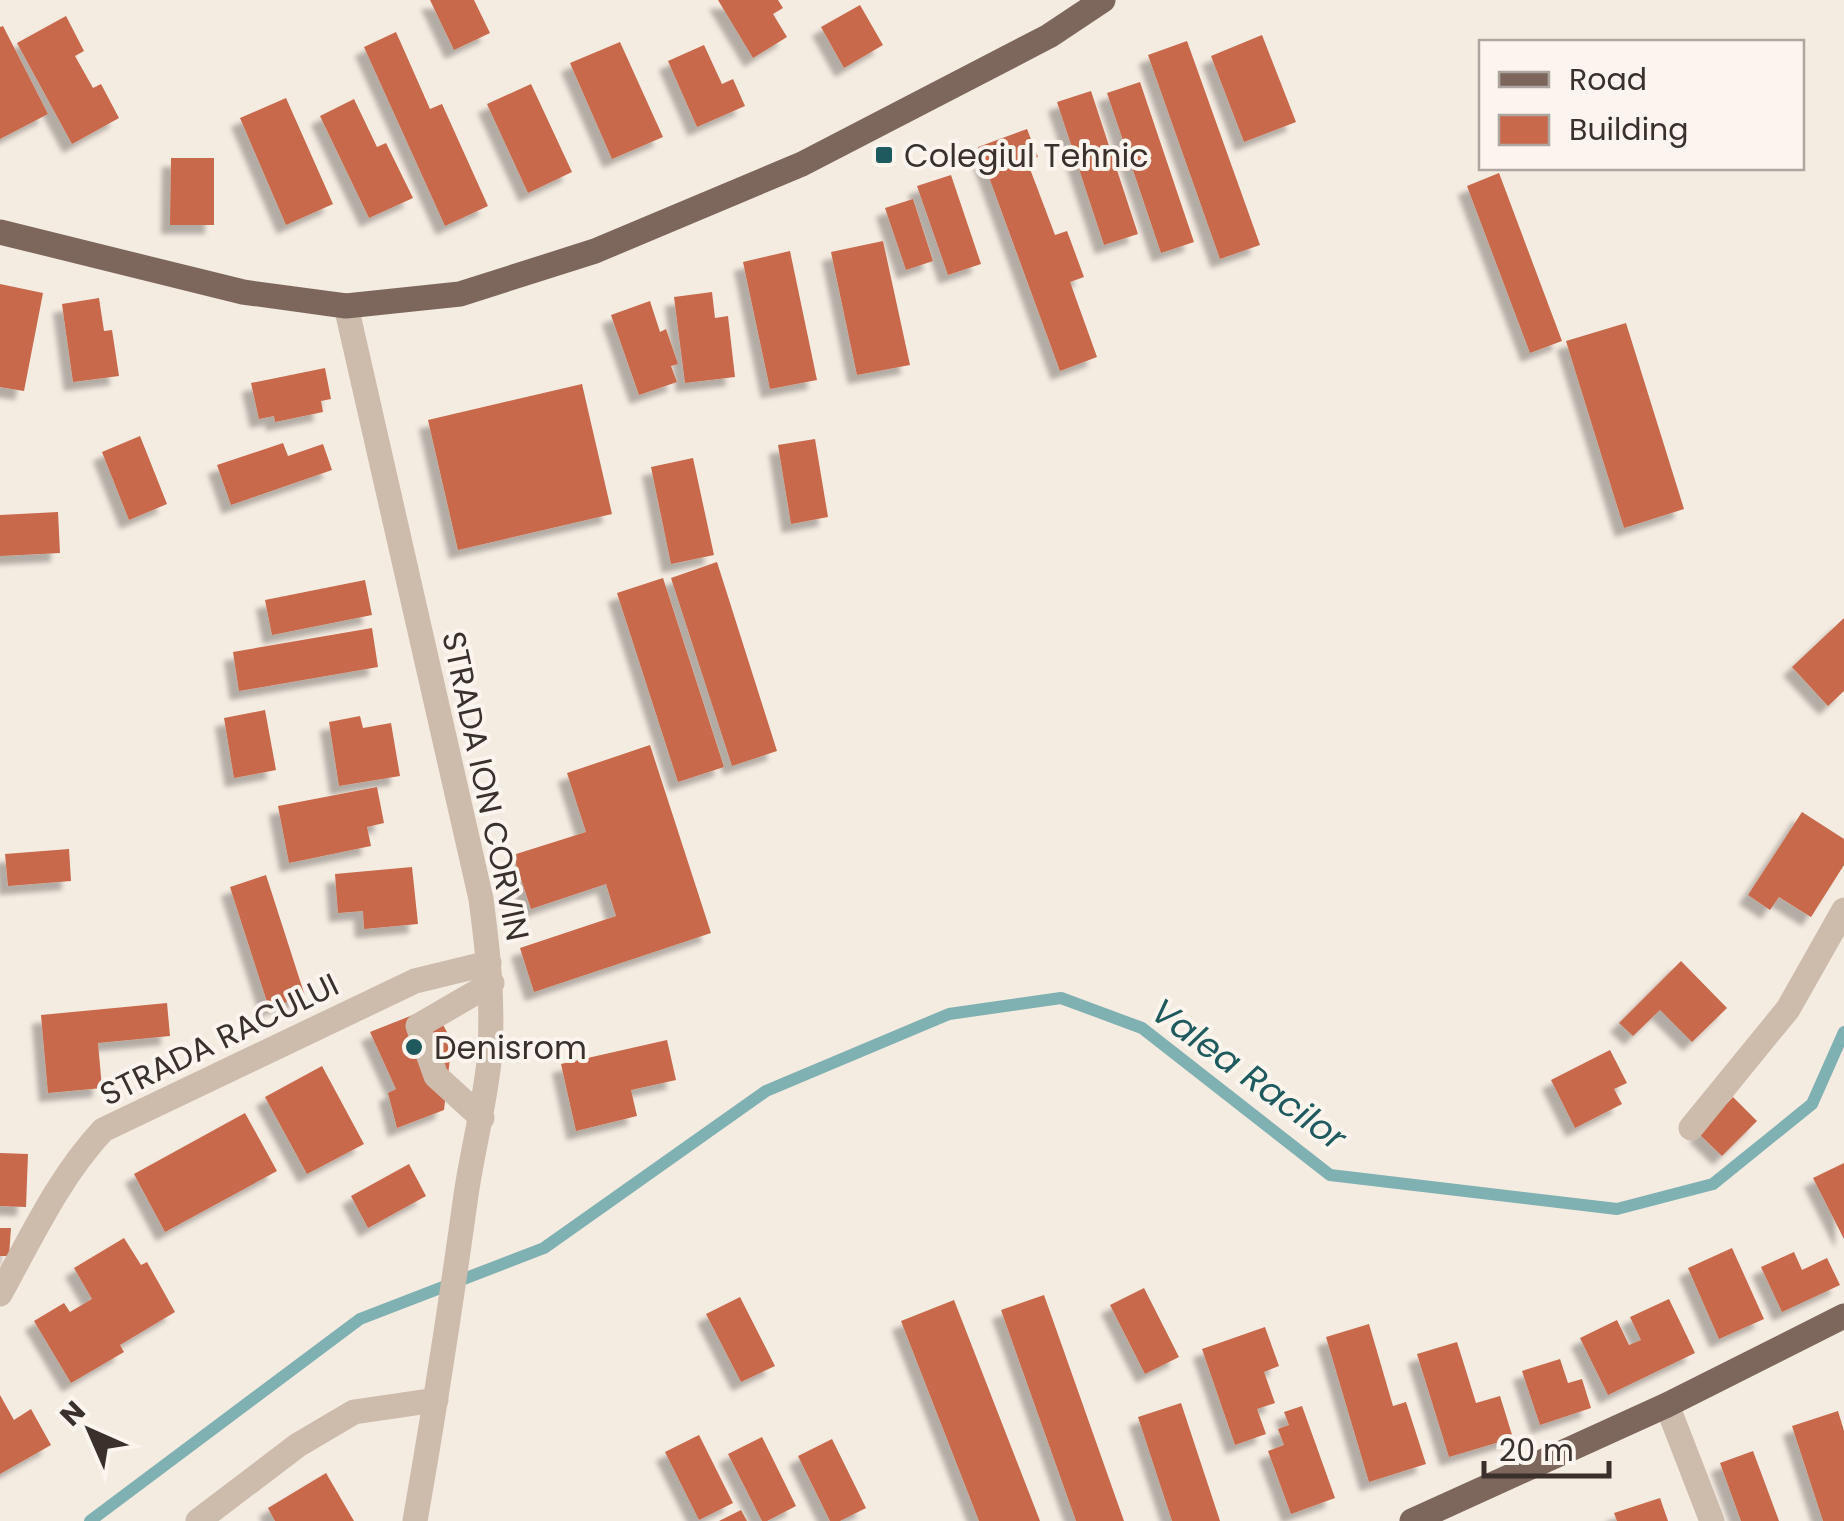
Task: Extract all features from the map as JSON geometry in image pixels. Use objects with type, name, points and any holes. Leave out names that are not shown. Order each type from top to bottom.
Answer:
[{"type":"main road","points":[[0,232],[242,292],[346,306],[460,294],[595,251],[802,164],[1049,36],[1103,0]]},
{"type":"main road","points":[[1412,1521],[1667,1404],[1844,1316]]},
{"type":"street","name":"STRADA ION CORVIN","points":[[346,306],[481,899],[490,973],[490,1053],[482,1118],[468,1182],[443,1363],[415,1521]]},
{"type":"street","points":[[1691,1128],[1788,1010],[1844,910]]},
{"type":"street","points":[[482,1118],[436,1076],[418,1026],[490,973]]},
{"type":"street","name":"STRADA RACULUI","points":[[0,1294],[58,1190],[103,1130],[415,981],[490,973]]},
{"type":"street","points":[[198,1521],[298,1444],[354,1412],[436,1400]]},
{"type":"street","points":[[1667,1404],[1712,1521]]},
{"type":"building","points":[[430,0],[474,0],[490,33],[454,50]]},
{"type":"building","points":[[718,0],[778,0],[783,8],[773,14],[787,37],[753,58]]},
{"type":"building","points":[[860,5],[883,45],[844,68],[821,27]]},
{"type":"building","points":[[66,16],[84,51],[75,56],[93,88],[101,84],[119,118],[72,144],[17,43]]},
{"type":"building","points":[[3,26],[48,114],[0,139],[0,27]]},
{"type":"building","points":[[396,32],[430,109],[442,104],[488,206],[445,226],[364,47]]},
{"type":"building","points":[[1262,35],[1296,122],[1244,142],[1211,56]]},
{"type":"building","points":[[1187,41],[1260,245],[1220,259],[1148,55]]},
{"type":"building","points":[[620,42],[663,137],[612,159],[570,63]]},
{"type":"building","points":[[704,45],[722,84],[733,79],[745,106],[697,127],[668,61]]},
{"type":"building","points":[[1140,82],[1194,242],[1161,253],[1107,93]]},
{"type":"building","points":[[531,84],[572,172],[528,193],[487,104]]},
{"type":"building","points":[[1091,91],[1138,234],[1104,245],[1057,102]]},
{"type":"building","points":[[286,98],[333,204],[286,225],[240,118]]},
{"type":"building","points":[[354,99],[377,147],[386,143],[413,198],[369,218],[320,116]]},
{"type":"building","points":[[1027,129],[1038,157],[1027,161],[1055,235],[1067,231],[1084,277],[1070,282],[1097,357],[1060,371],[978,147]]},
{"type":"building","points":[[171,158],[214,158],[214,225],[170,225]]},
{"type":"building","points":[[1499,173],[1562,341],[1530,353],[1467,186]]},
{"type":"building","points":[[951,175],[981,264],[948,275],[917,186]]},
{"type":"building","points":[[913,199],[933,261],[906,270],[885,208]]},
{"type":"building","points":[[883,241],[910,365],[857,375],[831,252]]},
{"type":"building","points":[[790,251],[817,380],[770,389],[743,262]]},
{"type":"building","points":[[0,284],[43,293],[24,391],[0,387]]},
{"type":"building","points":[[712,292],[715,318],[728,316],[735,377],[685,383],[674,297]]},
{"type":"building","points":[[99,298],[104,331],[112,330],[119,376],[73,382],[62,304]]},
{"type":"building","points":[[650,301],[660,332],[666,329],[678,364],[671,366],[677,382],[639,395],[611,315]]},
{"type":"building","points":[[1626,323],[1684,509],[1624,528],[1566,341]]},
{"type":"building","points":[[325,368],[331,399],[321,401],[323,412],[275,422],[274,416],[259,419],[251,383]]},
{"type":"building","points":[[582,384],[612,514],[458,550],[428,420]]},
{"type":"building","points":[[140,436],[167,504],[129,520],[102,452]]},
{"type":"building","points":[[815,439],[828,517],[791,524],[778,445]]},
{"type":"building","points":[[283,443],[288,456],[323,444],[332,470],[231,505],[217,465]]},
{"type":"building","points":[[693,458],[714,555],[671,564],[651,467]]},
{"type":"building","points":[[58,512],[60,553],[0,556],[0,515]]},
{"type":"building","points":[[717,562],[777,751],[732,766],[671,578]]},
{"type":"building","points":[[663,578],[724,767],[678,782],[617,593]]},
{"type":"building","points":[[365,580],[372,615],[272,635],[265,600]]},
{"type":"building","points":[[1844,618],[1844,691],[1828,706],[1792,667]]},
{"type":"building","points":[[372,628],[378,667],[239,691],[233,652]]},
{"type":"building","points":[[265,710],[276,770],[234,778],[224,718]]},
{"type":"building","points":[[360,716],[363,728],[391,723],[400,776],[339,786],[329,722]]},
{"type":"building","points":[[650,745],[711,933],[534,992],[520,948],[616,916],[606,884],[531,909],[513,855],[586,832],[567,773]]},
{"type":"building","points":[[377,787],[384,823],[367,827],[371,846],[289,863],[278,806]]},
{"type":"building","points":[[1802,812],[1844,839],[1844,865],[1811,917],[1779,897],[1770,910],[1748,895]]},
{"type":"building","points":[[69,849],[71,881],[8,886],[5,854]]},
{"type":"building","points":[[412,867],[418,924],[364,929],[363,911],[338,913],[335,874]]},
{"type":"building","points":[[266,875],[305,996],[269,1008],[230,887]]},
{"type":"building","points":[[1681,961],[1727,1008],[1692,1042],[1660,1010],[1633,1036],[1619,1023]]},
{"type":"building","points":[[167,1003],[170,1036],[98,1043],[102,1088],[48,1093],[41,1015]]},
{"type":"building","points":[[433,1007],[452,1041],[444,1110],[397,1128],[388,1093],[396,1089],[370,1032]]},
{"type":"building","points":[[667,1040],[676,1080],[631,1090],[637,1116],[576,1131],[561,1064]]},
{"type":"building","points":[[1610,1050],[1627,1083],[1614,1089],[1622,1104],[1575,1128],[1551,1080]]},
{"type":"building","points":[[322,1066],[364,1144],[307,1174],[265,1097]]},
{"type":"building","points":[[1733,1097],[1757,1121],[1722,1156],[1698,1133]]},
{"type":"building","points":[[245,1113],[277,1171],[165,1232],[134,1174]]},
{"type":"building","points":[[0,1153],[28,1154],[26,1207],[0,1206]]},
{"type":"building","points":[[1844,1163],[1844,1239],[1813,1178]]},
{"type":"building","points":[[409,1164],[426,1196],[368,1228],[351,1196]]},
{"type":"building","points":[[0,1228],[11,1228],[9,1256],[0,1256]]},
{"type":"building","points":[[124,1238],[141,1265],[147,1262],[175,1312],[120,1345],[124,1352],[71,1383],[34,1321],[64,1303],[70,1312],[92,1299],[74,1268]]},
{"type":"building","points":[[1732,1248],[1764,1319],[1719,1339],[1688,1268]]},
{"type":"building","points":[[1794,1252],[1802,1270],[1827,1258],[1840,1285],[1782,1312],[1761,1267]]},
{"type":"building","points":[[1144,1288],[1179,1357],[1145,1374],[1110,1305]]},
{"type":"building","points":[[1044,1295],[1124,1521],[1076,1521],[1001,1310]]},
{"type":"building","points":[[740,1297],[775,1366],[741,1382],[706,1314]]},
{"type":"building","points":[[1669,1299],[1695,1353],[1608,1395],[1580,1338],[1617,1320],[1629,1345],[1641,1340],[1630,1317]]},
{"type":"building","points":[[954,1300],[1040,1521],[979,1521],[901,1321]]},
{"type":"building","points":[[1369,1324],[1393,1406],[1406,1402],[1426,1464],[1369,1482],[1326,1337]]},
{"type":"building","points":[[1265,1327],[1279,1366],[1264,1372],[1275,1403],[1257,1409],[1266,1434],[1235,1445],[1202,1349]]},
{"type":"building","points":[[1457,1342],[1476,1403],[1500,1396],[1513,1438],[1449,1457],[1417,1354]]},
{"type":"building","points":[[1560,1359],[1568,1383],[1582,1379],[1591,1408],[1540,1425],[1522,1371]]},
{"type":"building","points":[[0,1395],[14,1420],[31,1409],[51,1445],[0,1474]]},
{"type":"building","points":[[1181,1403],[1220,1521],[1172,1521],[1138,1417]]},
{"type":"building","points":[[1302,1406],[1335,1498],[1291,1514],[1268,1451],[1284,1445],[1278,1429],[1289,1425],[1284,1412]]},
{"type":"building","points":[[1838,1411],[1844,1431],[1844,1521],[1823,1521],[1792,1426]]},
{"type":"building","points":[[699,1435],[733,1503],[699,1520],[665,1452]]},
{"type":"building","points":[[762,1437],[796,1506],[767,1521],[762,1521],[728,1454]]},
{"type":"building","points":[[832,1439],[866,1508],[840,1521],[830,1521],[798,1456]]},
{"type":"building","points":[[1753,1451],[1779,1521],[1741,1521],[1720,1463]]},
{"type":"building","points":[[326,1473],[354,1521],[275,1521],[268,1508]]},
{"type":"building","points":[[1660,1498],[1668,1521],[1617,1521],[1614,1513]]},
{"type":"building","points":[[741,1510],[747,1521],[719,1521]]},
{"type":"waterway","name":"Valea Racilor","points":[[90,1521],[360,1319],[544,1248],[766,1091],[949,1014],[1061,998],[1142,1028],[1330,1175],[1617,1209],[1713,1184],[1812,1104],[1844,1032]]},
{"type":"place","name":"Colegiul Tehnic","points":[[884,155]]},
{"type":"place","name":"Denisrom","points":[[414,1047]]}]
